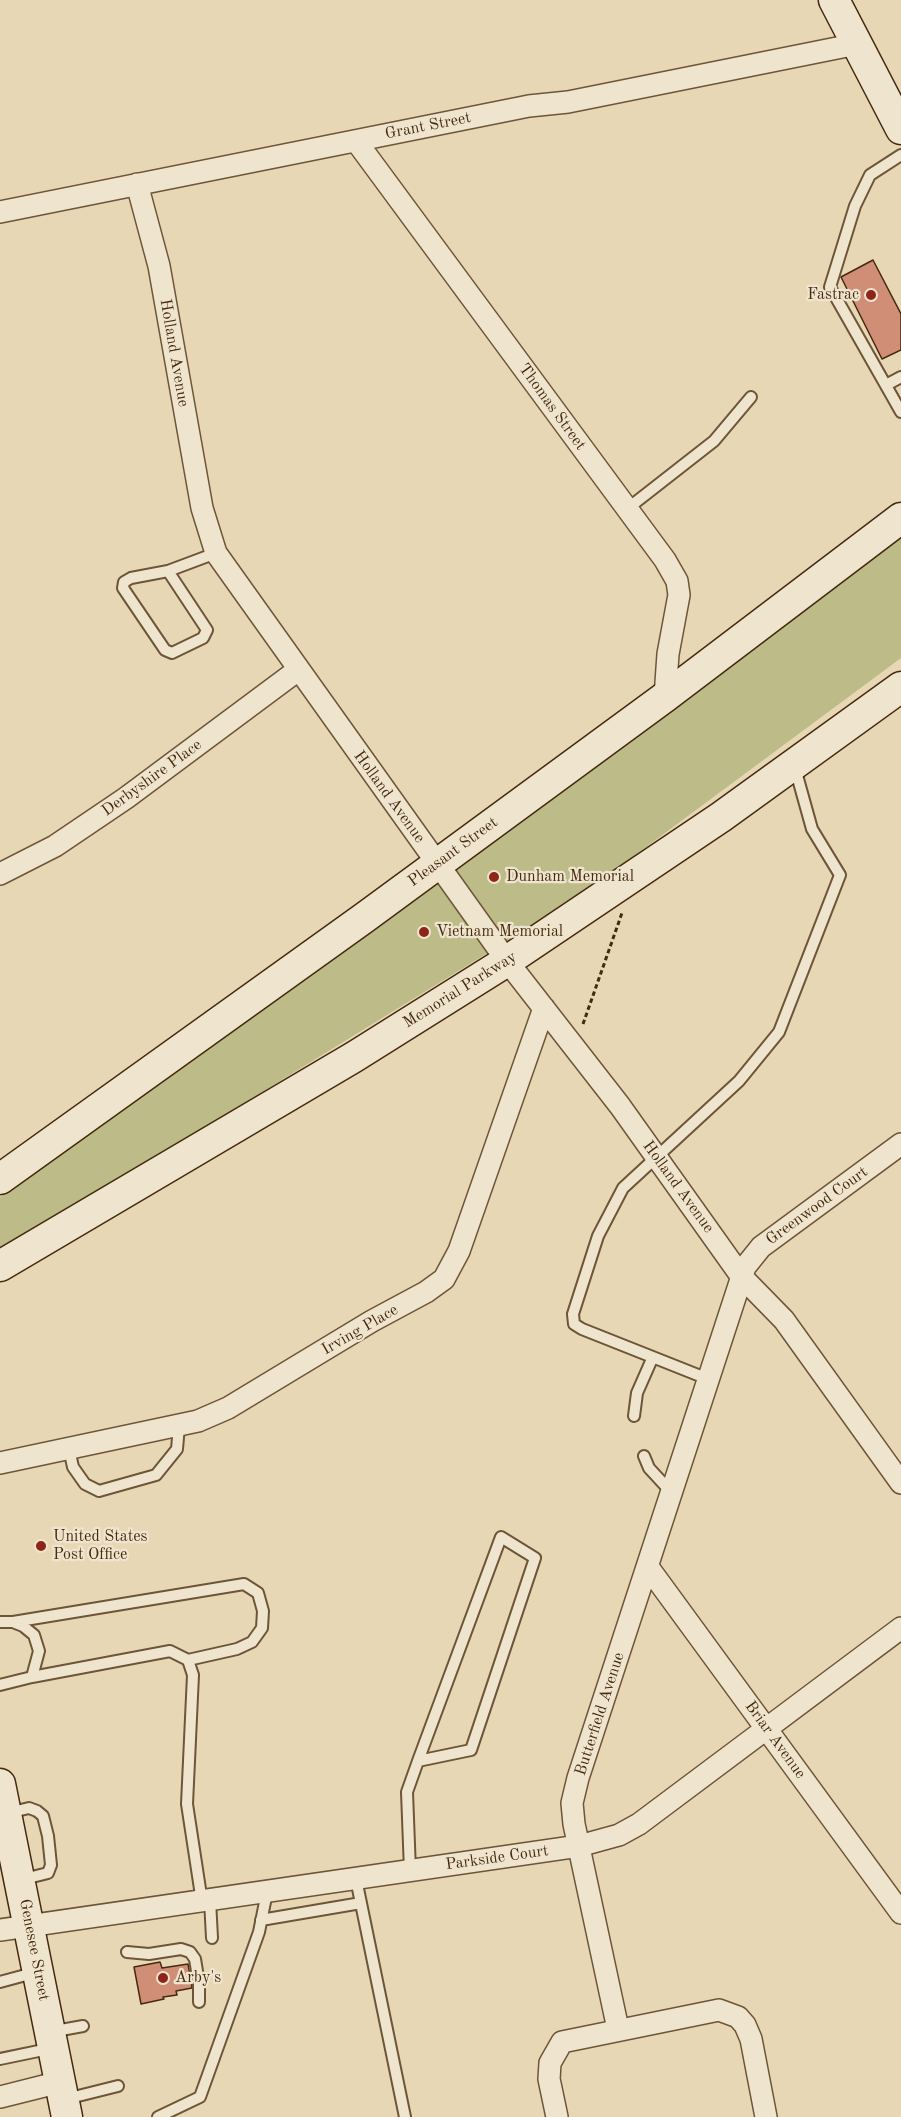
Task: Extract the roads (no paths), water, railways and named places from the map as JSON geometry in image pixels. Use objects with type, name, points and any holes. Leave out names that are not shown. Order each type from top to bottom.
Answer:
[{"type":"street","points":[[834,0],[901,129]]},
{"type":"street","name":"Grant Street","points":[[0,212],[529,106],[568,102],[857,44]]},
{"type":"street","name":"Thomas Street","points":[[356,141],[627,509],[677,581],[679,595],[668,654],[665,697]]},
{"type":"street","name":"Holland Avenue","points":[[137,184],[159,266],[202,508],[216,553],[507,961],[657,1158],[741,1276],[784,1320],[901,1483]]},
{"type":"street","name":"Pleasant Street","points":[[0,1179],[665,697],[901,518]]},
{"type":"street","name":"Derbyshire Place","points":[[0,874],[55,846],[126,798],[298,670]]},
{"type":"street","name":"Memorial Parkway","points":[[0,1266],[354,1057],[507,961],[721,817],[901,687]]},
{"type":"street","name":"Irving Place","points":[[0,1462],[179,1426],[228,1408],[372,1321],[426,1292],[444,1279],[459,1251],[544,1008]]},
{"type":"street","name":"Greenwood Court","points":[[741,1276],[761,1247],[901,1144]]},
{"type":"street","name":"Butterfield Avenue","points":[[618,2029],[573,1824],[572,1803],[578,1778],[741,1276]]},
{"type":"street","name":"Briar Avenue","points":[[648,1567],[901,1913]]},
{"type":"street","name":"Parkside Court","points":[[14,1927],[579,1846],[619,1835],[639,1824],[901,1628]]},
{"type":"street","name":"Genesee Street","points":[[0,1784],[19,1880],[14,1927],[38,1972],[63,2100]]},
{"type":"street","points":[[558,2117],[549,2079],[550,2063],[562,2042],[719,2010],[738,2017],[745,2025],[751,2039],[766,2117]]},
{"type":"street","points":[[0,2097],[63,2100]]},
{"type":"lane","points":[[901,155],[870,175],[855,206],[830,287],[901,412]]},
{"type":"lane","points":[[886,385],[901,377]]},
{"type":"lane","points":[[627,509],[714,441],[751,396]]},
{"type":"lane","points":[[168,571],[207,630],[203,638],[172,652],[165,650],[123,588],[124,582],[131,578],[168,571],[216,553]]},
{"type":"lane","points":[[708,1379],[652,1359],[582,1329],[574,1324],[573,1314],[598,1236],[623,1188],[739,1081],[779,1032],[840,875],[812,829],[794,764]]},
{"type":"lane","points":[[634,1416],[637,1393],[652,1359]]},
{"type":"lane","points":[[69,1449],[74,1467],[85,1484],[99,1491],[156,1475],[177,1449],[179,1426]]},
{"type":"lane","points":[[644,1456],[648,1468],[672,1493]]},
{"type":"lane","points":[[410,1871],[407,1792],[418,1761],[501,1538],[535,1558],[471,1750],[418,1761]]},
{"type":"lane","points":[[0,1622],[13,1622],[244,1584],[258,1593],[262,1611],[262,1628],[252,1642],[237,1649],[188,1660],[170,1651],[0,1685]]},
{"type":"lane","points":[[13,1622],[34,1635],[39,1651],[32,1677]]},
{"type":"lane","points":[[188,1660],[193,1674],[187,1804],[212,1938]]},
{"type":"lane","points":[[356,1879],[405,2117]]},
{"type":"lane","points":[[158,2117],[200,2097],[261,1920],[267,1892]]},
{"type":"lane","points":[[261,1920],[361,1903]]},
{"type":"lane","points":[[127,1952],[149,1954],[181,1949],[190,1952],[195,1959],[200,1983],[199,2002]]},
{"type":"lane","points":[[0,1982],[38,1972]]},
{"type":"lane","points":[[0,2059],[83,2026]]},
{"type":"lane","points":[[63,2100],[118,2086]]},
{"type":"place","name":"Fastrac","points":[[871,295]]},
{"type":"place","name":"Dunham Memorial","points":[[494,877]]},
{"type":"place","name":"Vietnam Memorial","points":[[424,932]]},
{"type":"place","name":"United States Post Office","points":[[41,1546]]},
{"type":"place","name":"Arby's","points":[[163,1978]]}]
